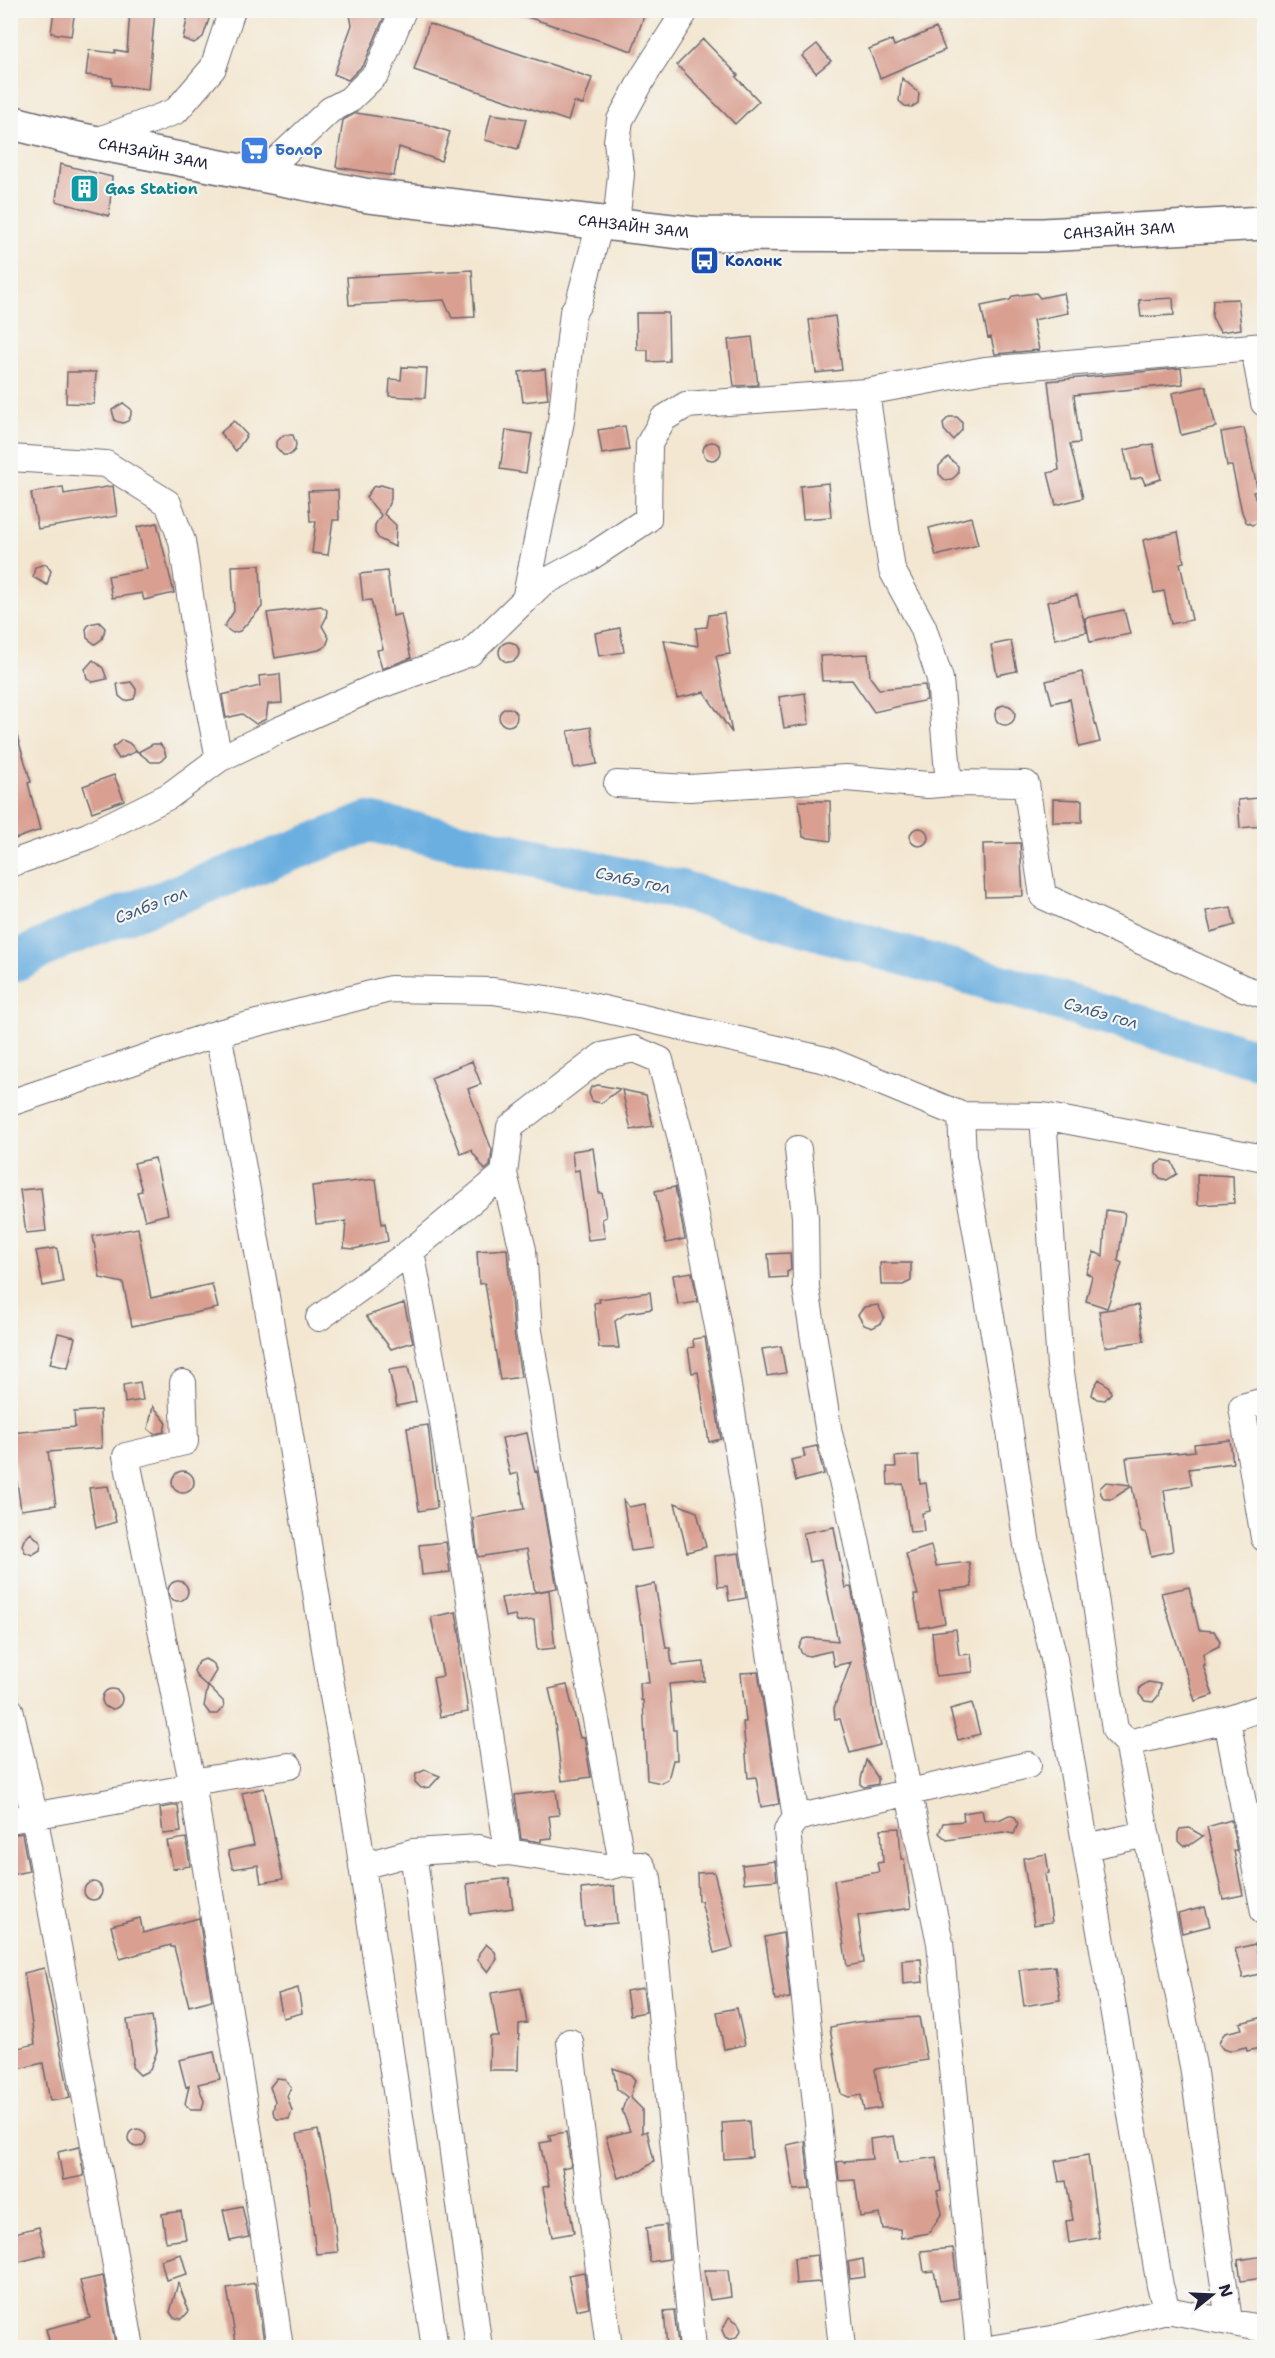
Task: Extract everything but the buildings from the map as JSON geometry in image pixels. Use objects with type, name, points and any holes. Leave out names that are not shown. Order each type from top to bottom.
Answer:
[{"type":"main road","name":"САНЗАЙН ЗАМ","points":[[10,122],[94,142],[369,196],[698,234],[1043,235],[1264,223]]},
{"type":"street","points":[[94,142],[176,111],[213,68],[232,10]]},
{"type":"street","points":[[261,175],[330,110],[349,100],[377,73],[404,10]]},
{"type":"street","points":[[525,600],[561,421],[573,312],[579,302],[608,224],[621,174],[617,141],[620,120],[644,76],[686,10]]},
{"type":"street","points":[[10,864],[88,836],[169,796],[219,759],[375,687],[470,653],[541,584],[586,560],[648,519],[649,444],[663,419],[686,405],[866,393],[985,370],[1259,347],[1264,404]]},
{"type":"street","points":[[866,393],[892,570],[923,627],[940,679],[948,773],[951,783]]},
{"type":"street","points":[[10,458],[106,464],[168,503],[182,541],[198,649],[219,759]]},
{"type":"street","points":[[618,784],[689,788],[846,778],[928,785],[1026,784],[1043,896],[1243,988],[1264,995]]},
{"type":"street","points":[[10,1103],[218,1033],[390,990],[493,991],[586,1005],[830,1061],[962,1115],[1043,1116],[1264,1158]]},
{"type":"street","points":[[218,1033],[286,1403],[332,1690],[356,1810],[362,1866],[435,2348]]},
{"type":"street","points":[[622,1863],[563,1537],[529,1331],[524,1250],[504,1174],[510,1127],[602,1056],[634,1049],[660,1060],[680,1135],[721,1342],[796,1818]]},
{"type":"street","points":[[962,1115],[963,1156],[1004,1391],[1027,1545],[1054,1659],[1160,2286],[1167,2310]]},
{"type":"street","points":[[1043,1116],[1059,1366],[1115,1730],[1128,1743],[1193,2066],[1229,2321]]},
{"type":"street","points":[[798,1149],[805,1217],[806,1288],[829,1434],[849,1506],[939,1943],[979,2348]]},
{"type":"street","points":[[320,1318],[411,1251],[504,1174]]},
{"type":"street","points":[[411,1251],[442,1416],[507,1852]]},
{"type":"street","points":[[183,1383],[185,1442],[126,1456],[192,1782],[251,2142],[280,2348]]},
{"type":"street","points":[[1264,1401],[1242,1407],[1264,1538]]},
{"type":"street","points":[[1128,1743],[1227,1720],[1264,1707]]},
{"type":"street","points":[[10,1710],[22,1817],[131,2348]]},
{"type":"street","points":[[1227,1720],[1264,1912]]},
{"type":"street","points":[[842,2348],[787,1831],[796,1818],[1028,1765]]},
{"type":"street","points":[[22,1817],[176,1790],[192,1782],[289,1766]]},
{"type":"street","points":[[1086,1847],[1146,1834]]},
{"type":"street","points":[[362,1866],[413,1852],[479,1848],[497,1853],[507,1852],[607,1867],[622,1863],[641,1865],[648,1878],[693,2348]]},
{"type":"street","points":[[413,1852],[479,2348]]},
{"type":"street","points":[[570,2042],[609,2348]]},
{"type":"street","points":[[995,2348],[1052,2339],[1167,2310],[1264,2329]]},
{"type":"waterway","name":"Сэлбэ гол","points":[[10,964],[61,939],[369,822],[677,889],[1264,1061]]},
{"type":"place","name":"Болор","points":[[254,150]]},
{"type":"place","name":"Gas Station","points":[[84,189]]},
{"type":"place","name":"Колонк","points":[[704,261]]}]
